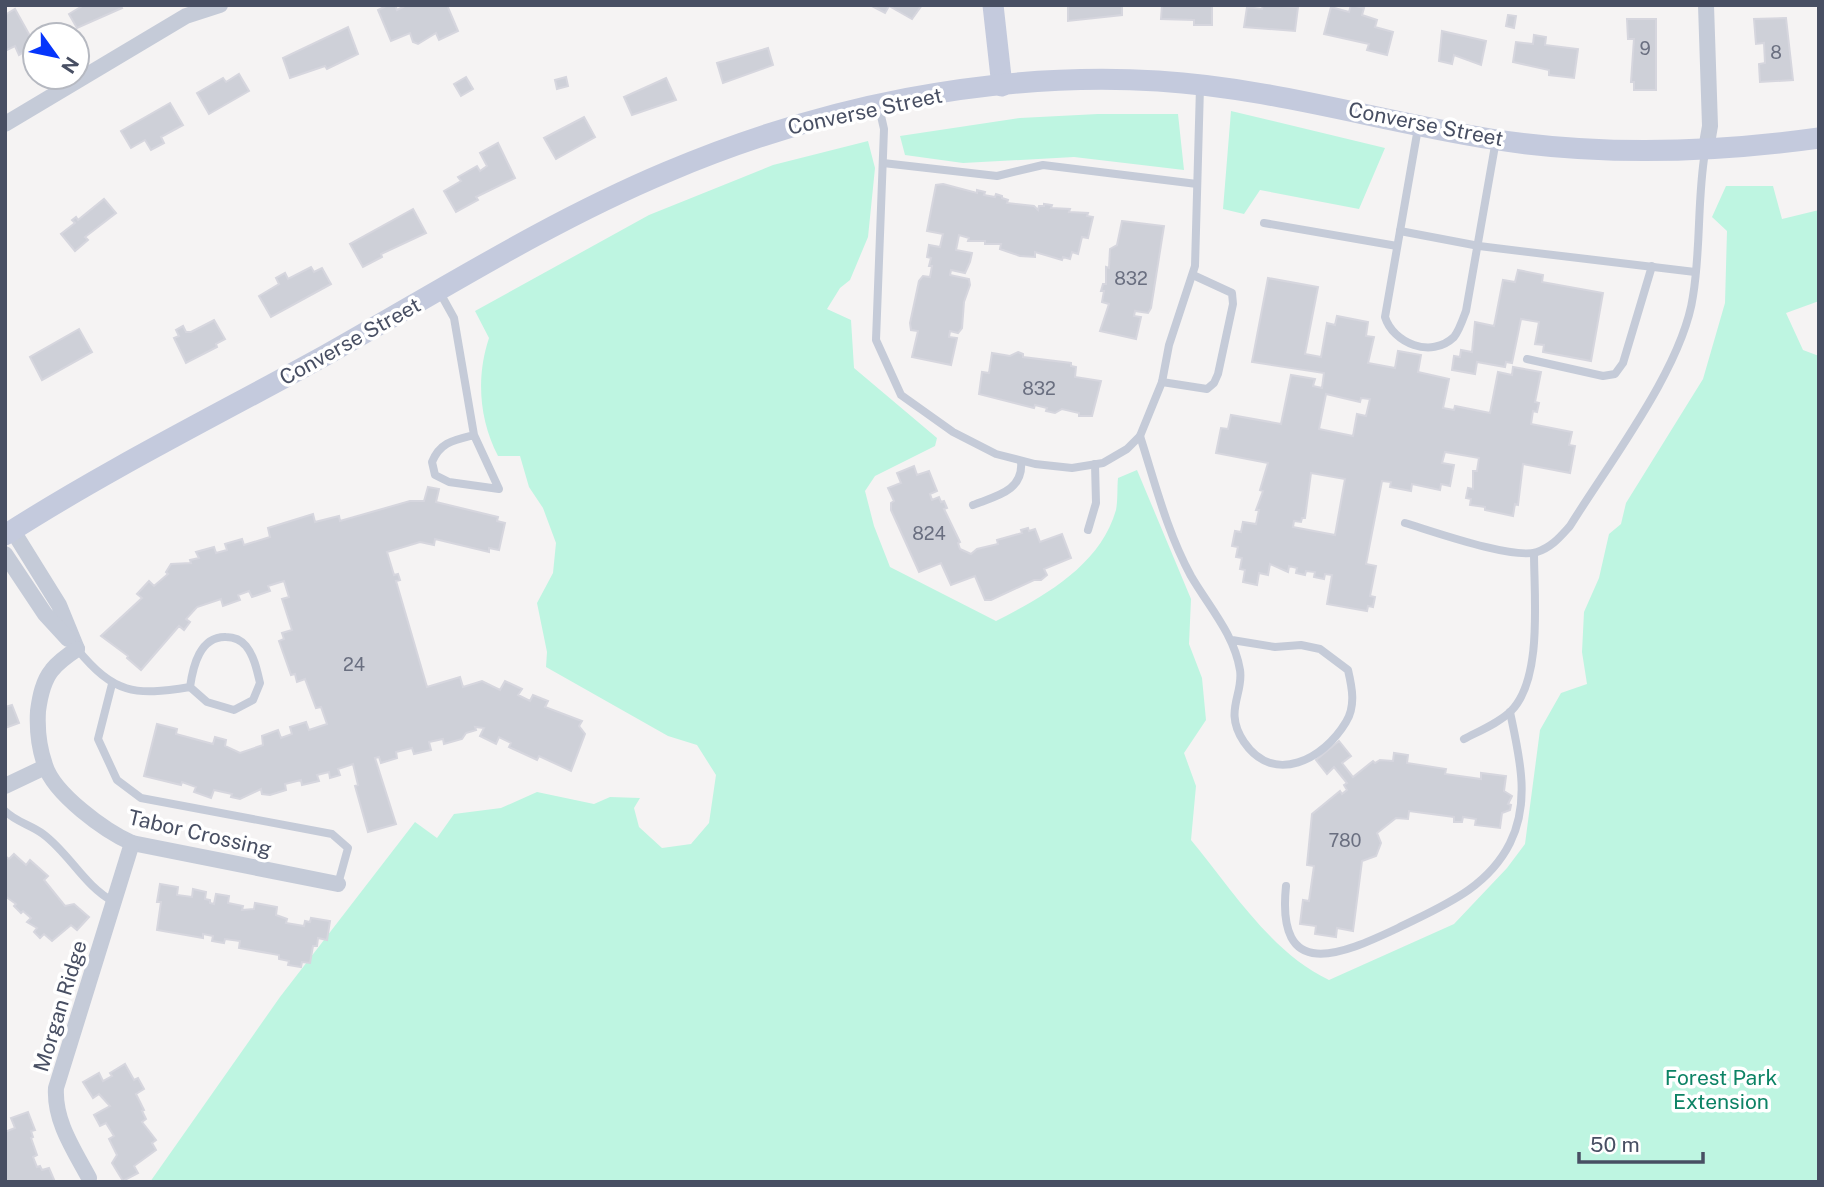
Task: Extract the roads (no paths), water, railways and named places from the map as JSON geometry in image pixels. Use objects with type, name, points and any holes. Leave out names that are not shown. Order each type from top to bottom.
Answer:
[{"type":"main road","points":[[993,5],[1002,86]]},
{"type":"main road","name":"Converse Street","points":[[9,533],[593,207],[664,173],[785,128],[878,104],[1002,86],[1109,80],[1200,85],[1289,96],[1496,139],[1604,150],[1706,149],[1819,138]]},
{"type":"street","points":[[5,124],[183,11],[220,5]]},
{"type":"street","points":[[1706,5],[1710,126],[1706,149]]},
{"type":"street","points":[[9,533],[59,606],[77,649]]},
{"type":"street","points":[[5,554],[45,614],[77,649]]},
{"type":"street","points":[[5,786],[45,767],[38,726],[41,693],[51,670],[77,649]]},
{"type":"street","name":"Tabor Crossing","points":[[45,767],[89,817],[112,834],[132,843],[338,884]]},
{"type":"street","name":"Morgan Ridge","points":[[88,1180],[67,1139],[57,1105],[56,1088],[132,843]]},
{"type":"lane","points":[[878,104],[884,129],[876,340],[901,395],[953,432],[996,454],[1072,468],[1095,464],[1127,449],[1140,436],[1162,382],[1169,345],[1193,275],[1198,244],[1200,85]]},
{"type":"lane","points":[[1419,125],[1385,317],[1388,328],[1400,339],[1420,347],[1439,346],[1455,336],[1466,311],[1496,139]]},
{"type":"lane","points":[[1405,523],[1473,543],[1534,553],[1553,545],[1570,526],[1676,355],[1693,298],[1699,190],[1706,149]]},
{"type":"lane","points":[[883,163],[997,176],[1042,165],[1197,184]]},
{"type":"lane","points":[[1264,223],[1397,246]]},
{"type":"lane","points":[[1400,232],[1479,246],[1695,272]]},
{"type":"lane","points":[[1527,359],[1603,376],[1615,374],[1623,363],[1652,266]]},
{"type":"lane","points":[[1162,382],[1207,389],[1214,383],[1221,362],[1233,304],[1232,293],[1193,275]]},
{"type":"lane","points":[[439,291],[454,318],[474,435],[499,489],[449,482],[435,475],[432,462],[437,451],[448,442],[474,435]]},
{"type":"lane","points":[[1140,436],[1168,525],[1191,576],[1232,640],[1241,673],[1233,708],[1242,740],[1259,759],[1288,766],[1309,760],[1348,721],[1353,694],[1348,670],[1320,649],[1301,645],[1275,647],[1232,640]]},
{"type":"lane","points":[[973,505],[1009,491],[1019,481],[1021,460]]},
{"type":"lane","points":[[1088,530],[1096,503],[1095,464]]},
{"type":"lane","points":[[1464,739],[1510,712],[1523,694],[1531,665],[1534,553]]},
{"type":"lane","points":[[77,649],[95,670],[112,684],[142,692],[190,687],[207,702],[234,710],[253,700],[260,683],[252,655],[245,645],[224,637],[215,638],[201,650],[193,668],[190,687]]},
{"type":"lane","points":[[112,684],[98,739],[117,780],[141,798],[332,834],[348,848],[338,884]]},
{"type":"lane","points":[[1286,886],[1284,923],[1303,948],[1318,956],[1358,947],[1461,897],[1487,876],[1510,842],[1521,810],[1521,767],[1510,712]]},
{"type":"lane","points":[[5,811],[42,833],[71,859],[99,893],[114,902]]},
{"type":"park label","name":"Forest Park Extension","points":[[1721,1089]]}]
